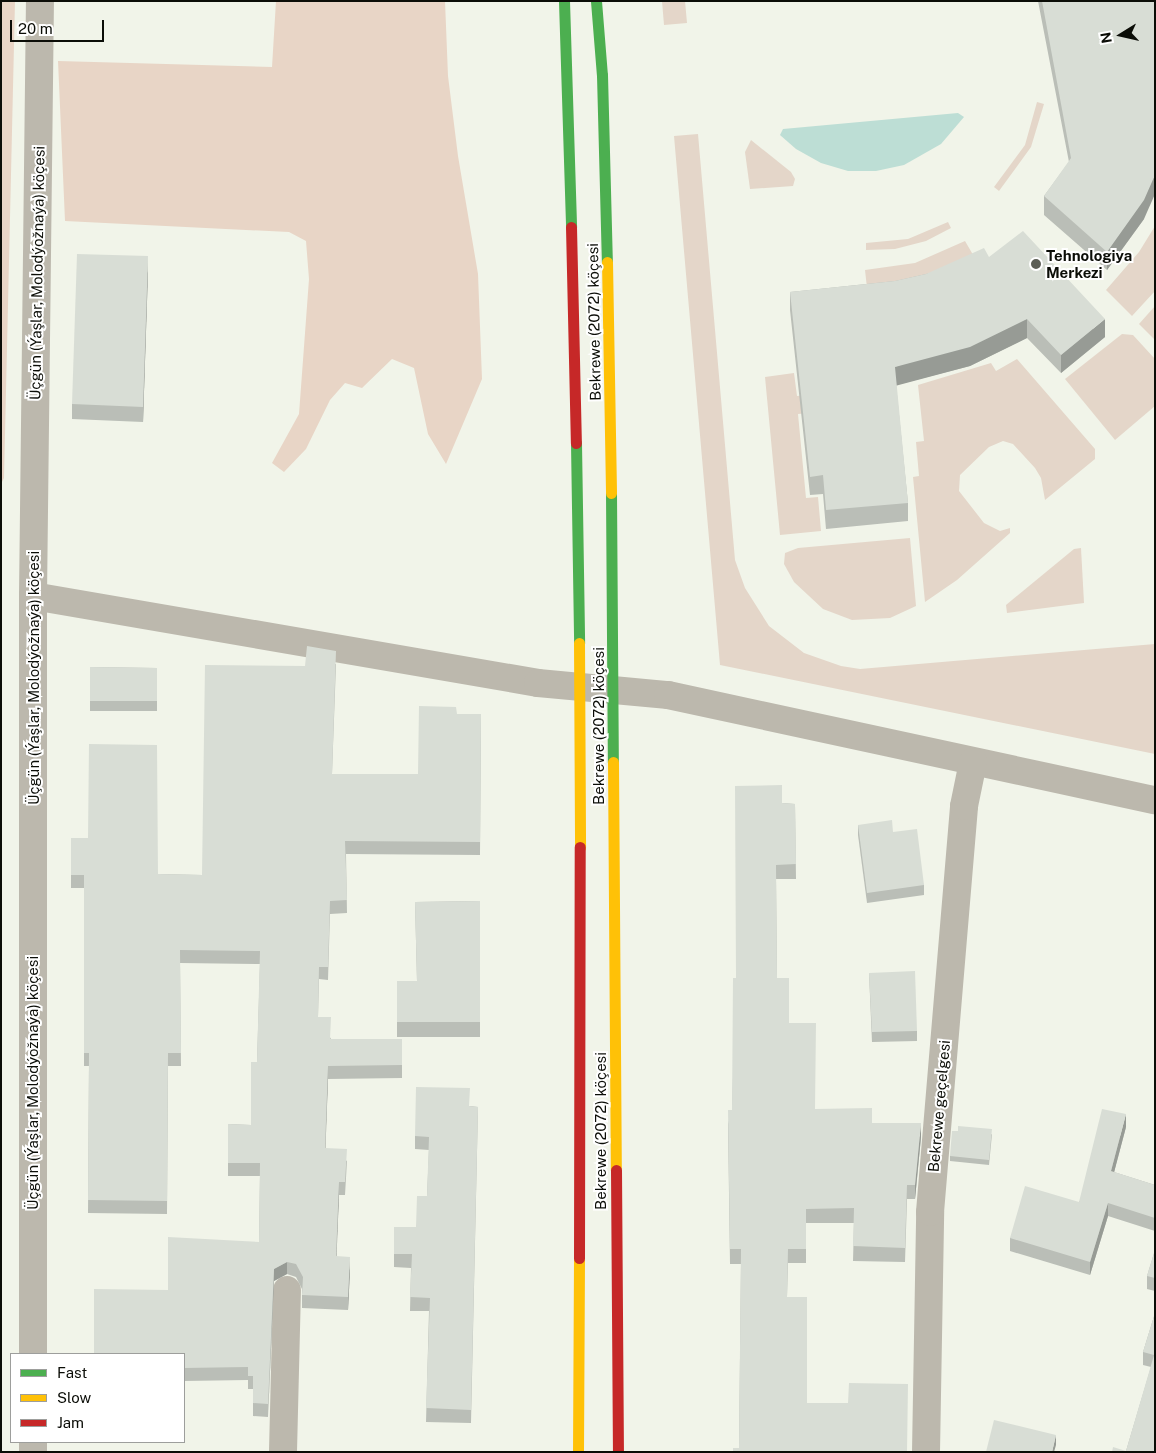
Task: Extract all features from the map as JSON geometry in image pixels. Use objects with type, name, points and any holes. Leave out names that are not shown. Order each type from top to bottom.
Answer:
[{"type":"main road","name":"Bekrewe (2072) köçesi","points":[[564,1],[575,357],[580,686],[578,1452]]},
{"type":"main road","name":"Bekrewe (2072) köçesi","points":[[596,1],[602,75],[610,347],[614,689],[618,1452]]},
{"type":"street","name":"Üçgün (Ýaşlar, Molodýožnaýa) köçesi","points":[[33,1353],[34,596],[40,1]]},
{"type":"street","points":[[34,596],[538,683],[668,695],[1155,800]]},
{"type":"street","name":"Bekrewe geçelgesi","points":[[926,1452],[930,1212],[964,806],[973,762]]},
{"type":"street","points":[[283,1452],[287,1290]]},
{"type":"shaded area","points":[[1,1],[15,1],[4,478],[1,484]]},
{"type":"shaded area","points":[[276,1],[445,1],[448,76],[458,156],[478,274],[482,379],[446,464],[428,434],[414,368],[392,359],[362,388],[345,383],[330,400],[306,449],[284,472],[272,463],[299,414],[309,279],[306,241],[289,232],[65,221],[58,61],[272,67]]},
{"type":"shaded area","points":[[662,1],[685,1],[687,23],[664,25]]},
{"type":"shaded area","points":[[1037,102],[1044,104],[1031,147],[999,191],[994,187],[1025,145]]},
{"type":"shaded area","points":[[698,134],[735,560],[745,588],[769,626],[804,653],[841,666],[860,669],[1155,644],[1155,754],[720,665],[674,136]]},
{"type":"shaded area","points":[[751,140],[791,172],[795,179],[793,186],[750,189],[745,152]]},
{"type":"shaded area","points":[[948,222],[951,228],[926,241],[895,249],[866,250],[866,243],[908,239]]},
{"type":"shaded area","points":[[1155,226],[1155,291],[1132,316],[1106,290],[1139,252]]},
{"type":"shaded area","points":[[965,241],[979,265],[868,297],[865,270],[915,263]]},
{"type":"shaded area","points":[[1155,306],[1155,340],[1139,324]]},
{"type":"shaded area","points":[[1122,334],[1133,335],[1155,359],[1155,406],[1115,440],[1065,379]]},
{"type":"shaded area","points":[[1017,359],[1095,449],[1095,459],[1045,500],[1041,478],[1035,468],[1013,444],[1003,441],[989,447],[960,475],[959,491],[984,523],[1000,531],[1010,528],[1010,533],[957,580],[925,602],[913,477],[919,476],[916,442],[924,441],[918,385],[991,363],[996,371]]},
{"type":"shaded area","points":[[794,373],[797,396],[808,395],[810,413],[798,414],[806,498],[818,497],[821,531],[780,535],[765,377]]},
{"type":"shaded area","points":[[910,538],[916,606],[890,618],[852,620],[823,609],[794,582],[784,564],[785,553],[798,548]]},
{"type":"shaded area","points":[[1081,548],[1084,603],[1007,613],[1006,605],[1074,549]]},
{"type":"water","points":[[958,113],[964,117],[941,144],[904,165],[876,171],[848,171],[821,163],[796,149],[780,135],[783,129]]},
{"type":"building","points":[[1042,1],[1155,1],[1155,175],[1144,200],[1107,252],[1044,196],[1071,158]]},
{"type":"building","points":[[1023,231],[1105,319],[1061,355],[1027,319],[970,347],[895,367],[908,503],[826,510],[823,475],[810,477],[790,292],[895,281],[926,274],[984,248],[989,257]]},
{"type":"building","points":[[77,254],[148,256],[143,407],[72,404]]},
{"type":"building","points":[[307,646],[336,651],[332,774],[418,774],[419,706],[456,707],[457,714],[481,714],[480,842],[345,841],[347,900],[330,901],[328,967],[319,967],[318,1017],[331,1017],[330,1039],[402,1039],[402,1065],[328,1066],[325,1148],[347,1149],[345,1182],[339,1182],[336,1256],[350,1257],[348,1297],[302,1295],[303,1277],[296,1264],[287,1262],[274,1269],[268,1404],[253,1403],[253,1376],[248,1376],[248,1367],[185,1368],[185,1353],[94,1353],[94,1289],[168,1290],[168,1237],[259,1242],[260,1163],[228,1163],[228,1124],[251,1125],[251,1062],[257,1062],[260,951],[180,950],[181,1053],[168,1053],[167,1201],[88,1200],[89,1053],[84,1053],[84,875],[71,875],[71,838],[88,838],[89,744],[157,745],[158,874],[202,875],[205,665],[305,666]]},
{"type":"building","points":[[90,667],[157,668],[157,701],[90,701]]},
{"type":"building","points":[[782,785],[782,803],[795,804],[796,864],[776,865],[777,978],[789,978],[789,1023],[816,1023],[815,1109],[872,1108],[872,1123],[921,1123],[915,1185],[907,1185],[905,1248],[853,1246],[854,1208],[806,1209],[806,1249],[788,1249],[787,1297],[807,1297],[807,1403],[848,1403],[849,1383],[908,1384],[907,1452],[733,1452],[733,1448],[739,1448],[741,1249],[730,1249],[728,1110],[732,1110],[733,978],[736,978],[735,786]]},
{"type":"building","points":[[892,820],[893,832],[917,829],[924,885],[867,893],[858,825]]},
{"type":"building","points":[[480,901],[480,1022],[397,1022],[397,981],[417,981],[415,902]]},
{"type":"building","points":[[915,971],[917,1031],[872,1032],[869,973]]},
{"type":"building","points":[[416,1087],[470,1088],[469,1106],[478,1107],[471,1410],[426,1408],[430,1298],[410,1297],[412,1254],[394,1254],[394,1227],[416,1227],[417,1196],[427,1196],[429,1137],[415,1136]]},
{"type":"building","points":[[1102,1109],[1126,1114],[1111,1171],[1155,1185],[1155,1218],[1108,1203],[1090,1262],[1010,1238],[1025,1186],[1079,1202]]},
{"type":"building","points":[[958,1126],[992,1129],[989,1160],[950,1156],[952,1131],[958,1131]]},
{"type":"building","points":[[1155,1250],[1155,1278],[1147,1276]]},
{"type":"building","points":[[1155,1313],[1155,1452],[1112,1452],[1113,1447],[1126,1451],[1154,1355],[1143,1352]]},
{"type":"building","points":[[994,1420],[1056,1435],[1052,1452],[986,1452]]},
{"type":"traffic: fast","points":[[564,1],[571,227]]},
{"type":"traffic: fast","points":[[596,1],[602,75],[607,262]]},
{"type":"traffic: fast","points":[[576,443],[579,643]]},
{"type":"traffic: fast","points":[[611,493],[613,762]]},
{"type":"traffic: slow","points":[[607,262],[611,493]]},
{"type":"traffic: slow","points":[[579,643],[580,847]]},
{"type":"traffic: slow","points":[[613,762],[616,1170]]},
{"type":"traffic: slow","points":[[578,1452],[579,1258]]},
{"type":"traffic: jam","points":[[571,227],[576,443]]},
{"type":"traffic: jam","points":[[579,1258],[580,847]]},
{"type":"traffic: jam","points":[[616,1170],[618,1452]]},
{"type":"place","name":"Tehnologiya Merkezi","points":[[1036,264]]}]
